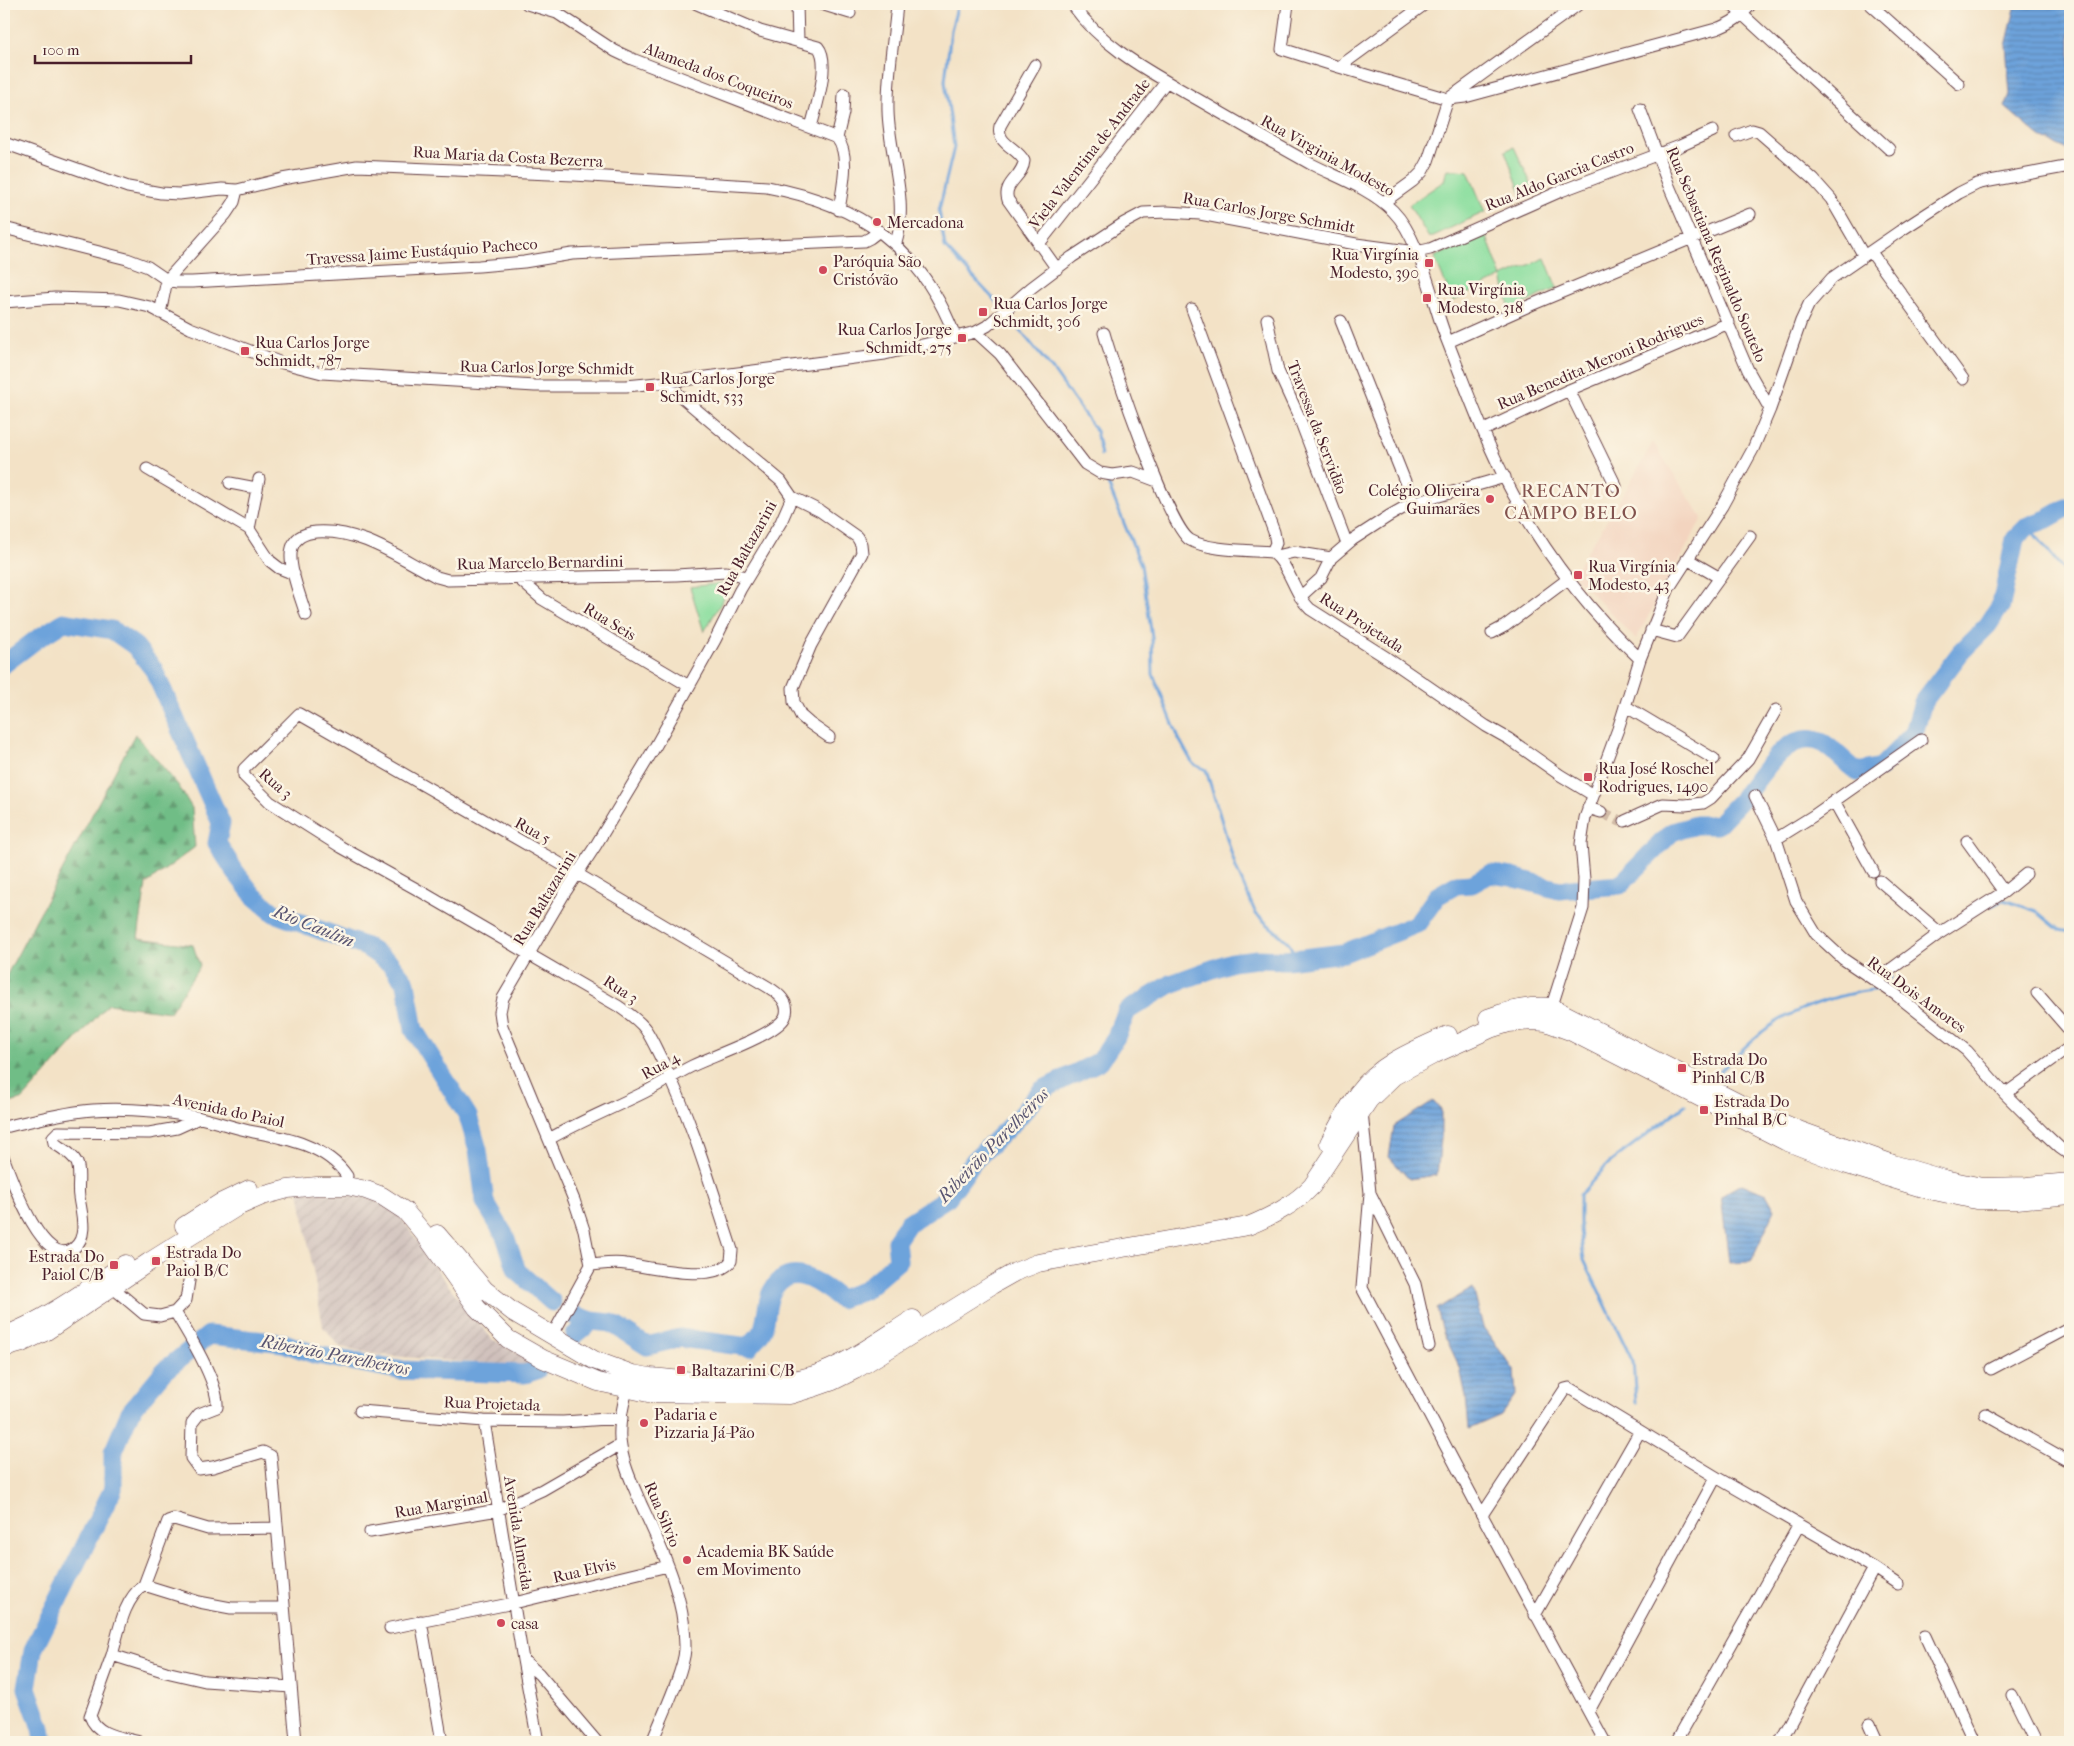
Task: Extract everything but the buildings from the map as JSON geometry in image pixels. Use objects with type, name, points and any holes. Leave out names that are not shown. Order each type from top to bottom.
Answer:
[{"type":"main road","points":[[4,1336],[46,1316],[220,1203],[247,1190],[298,1176],[322,1174],[347,1176],[387,1187],[402,1196],[416,1207],[485,1290],[513,1312],[594,1360],[624,1383],[666,1378],[766,1383],[793,1380],[815,1375],[841,1363],[990,1272],[1020,1258],[1068,1246],[1218,1222],[1254,1212],[1284,1196],[1320,1160],[1359,1091],[1386,1066],[1408,1053],[1500,1013],[1530,1006],[1752,1110],[1801,1131],[1893,1164],[1944,1179],[1982,1186],[2027,1186],[2070,1182]]},
{"type":"main road","points":[[4,1348],[22,1343],[45,1332],[183,1241],[237,1208],[262,1196],[288,1189],[317,1186],[347,1186],[382,1196],[405,1211],[426,1236],[477,1308],[508,1339],[543,1359],[562,1367],[624,1383],[648,1393],[790,1395],[833,1381],[855,1370],[992,1285],[1015,1272],[1038,1263],[1254,1223],[1289,1206],[1302,1197],[1312,1186],[1369,1100],[1394,1076],[1435,1054],[1509,1023],[1549,1015],[1619,1055],[1784,1141],[1847,1165],[1925,1189],[1976,1200],[2017,1200],[2070,1195]]},
{"type":"main road","points":[[500,1331],[501,1322],[513,1312]]},
{"type":"main road","points":[[562,1367],[570,1362],[576,1350]]},
{"type":"street","name":"Alameda dos Coqueiros","points":[[527,4],[558,13],[615,51],[632,59],[837,138]]},
{"type":"street","points":[[696,4],[760,31],[818,47],[823,55],[817,103],[811,127]]},
{"type":"street","points":[[797,4],[798,41]]},
{"type":"street","points":[[821,4],[850,13]]},
{"type":"street","points":[[896,243],[901,207],[890,130],[888,92],[890,54],[897,4]]},
{"type":"street","name":"Rua Virginia Modesto","points":[[1072,4],[1085,21],[1110,46],[1140,68],[1384,202],[1403,222],[1416,252],[1448,342],[1505,478],[1540,539],[1568,580],[1608,628],[1640,658]]},
{"type":"street","points":[[1288,4],[1282,49],[1448,99],[1465,97],[1716,29],[1731,24],[1743,15],[1751,4]]},
{"type":"street","points":[[1339,67],[1425,4]]},
{"type":"street","points":[[1384,202],[1412,180],[1425,166],[1448,99],[1579,4]]},
{"type":"street","points":[[1731,4],[1890,149]]},
{"type":"street","points":[[1870,4],[1959,84]]},
{"type":"street","points":[[1035,64],[998,132],[1000,138],[1019,154],[1024,161],[1023,167],[1007,188],[1006,194],[1013,208],[1056,269]]},
{"type":"street","name":"Viela Valentina de Andrade","points":[[1038,244],[1166,82]]},
{"type":"street","points":[[840,210],[844,159],[840,142],[837,138],[844,94]]},
{"type":"street","name":"Rua Sebastiana Reginaldo Soutelo","points":[[1640,109],[1656,154],[1748,370],[1770,409]]},
{"type":"street","name":"Rua Aldo Garcia Castro","points":[[1416,252],[1430,249],[1561,191],[1680,146],[1713,130]]},
{"type":"street","points":[[1736,136],[1752,130],[1759,132],[1814,180],[1835,204],[1867,254],[1963,379]]},
{"type":"street","name":"Rua Maria da Costa Bezerra","points":[[4,143],[146,191],[179,194],[222,189],[237,190],[282,179],[357,166],[386,166],[460,172],[574,174],[767,187],[807,196],[840,210],[858,218],[896,243],[918,268],[932,288],[955,336]]},
{"type":"street","points":[[1549,1015],[1583,908],[1584,868],[1582,832],[1588,808],[1626,706],[1640,658],[1661,605],[1686,559],[1725,502],[1753,449],[1809,304],[1832,278],[1943,202],[1969,188],[1990,181],[2070,166]]},
{"type":"street","points":[[160,313],[167,280],[226,214],[234,202],[237,190]]},
{"type":"street","name":"Rua Carlos Jorge Schmidt","points":[[4,302],[55,298],[95,298],[138,304],[209,335],[279,362],[322,373],[535,386],[626,386],[885,354],[976,332],[987,326],[1056,269],[1134,216],[1143,213],[1200,214],[1356,244],[1416,252]]},
{"type":"street","points":[[1448,342],[1530,305],[1750,214]]},
{"type":"street","name":"Travessa Jaime Eustáquio Pacheco","points":[[4,228],[127,258],[148,267],[167,280],[184,282],[479,266],[524,262],[572,254],[847,242],[867,240],[879,231]]},
{"type":"street","points":[[1192,309],[1274,532],[1275,554]]},
{"type":"street","name":"Travessa da Servidão","points":[[1267,319],[1278,370],[1299,417],[1347,544]]},
{"type":"street","points":[[1341,321],[1414,504]]},
{"type":"street","name":"Rua Benedita Meroni Rodrigues","points":[[1484,430],[1568,390],[1729,323]]},
{"type":"street","points":[[976,332],[1000,354],[1085,464],[1096,471],[1107,474],[1133,472],[1157,481]]},
{"type":"street","points":[[1104,333],[1147,455],[1180,531],[1191,541],[1227,548],[1275,554],[1294,552],[1331,558]]},
{"type":"street","points":[[668,382],[678,394],[780,481],[792,497],[820,511],[860,540],[862,548],[859,558],[811,645],[793,688],[794,702],[801,716],[808,724],[830,737]]},
{"type":"street","points":[[1568,390],[1616,486]]},
{"type":"street","points":[[1133,472],[1147,455]]},
{"type":"street","points":[[147,469],[249,529],[270,561],[279,568],[294,574],[306,615]]},
{"type":"street","points":[[1300,597],[1321,578],[1331,558],[1347,544],[1389,516],[1414,504],[1505,478]]},
{"type":"street","points":[[230,483],[257,483],[249,529]]},
{"type":"street","name":"Rua Baltazarini","points":[[591,1265],[584,1230],[549,1138],[502,1026],[500,1012],[503,998],[655,747],[715,640],[747,577],[781,522],[792,497]]},
{"type":"street","name":"Rua Marcelo Bernardini","points":[[294,574],[291,553],[295,542],[307,533],[327,531],[345,534],[373,543],[437,577],[448,580],[676,576],[726,572],[747,577]]},
{"type":"street","points":[[1651,630],[1677,637],[1750,536]]},
{"type":"street","name":"Rua Projetada","points":[[1275,554],[1284,564],[1300,597],[1310,610],[1387,658],[1486,726],[1593,795]]},
{"type":"street","points":[[1686,559],[1720,578]]},
{"type":"street","name":"Rua Seis","points":[[518,578],[542,599],[688,686]]},
{"type":"street","points":[[1492,633],[1505,626],[1568,580]]},
{"type":"street","points":[[1626,706],[1714,759]]},
{"type":"street","points":[[1625,821],[1663,804],[1703,804],[1748,760],[1776,710]]},
{"type":"street","name":"Rua 5","points":[[299,714],[577,874],[776,992],[786,1004],[787,1009],[784,1018]]},
{"type":"street","name":"Rua 3","points":[[299,714],[255,758],[243,773],[257,790],[286,813],[341,847],[611,1002],[635,1018],[646,1029],[671,1078],[690,1127],[732,1250],[731,1261],[720,1270],[696,1272],[613,1263],[591,1265]]},
{"type":"street","points":[[1776,839],[1921,740]]},
{"type":"street","name":"Rua Dois Amores","points":[[1755,796],[1776,839],[1792,892],[1810,925],[1828,946],[1842,960],[1895,994],[1967,1051],[2005,1094],[2060,1148],[2070,1154]]},
{"type":"street","points":[[1834,801],[1876,876],[1940,932]]},
{"type":"street","points":[[1588,808],[1601,812]]},
{"type":"street","points":[[1967,841],[2004,892]]},
{"type":"street","points":[[1875,981],[1940,932],[2004,892],[2026,874]]},
{"type":"street","points":[[2037,993],[2070,1031]]},
{"type":"street","name":"Rua 4","points":[[549,1138],[768,1031],[784,1018]]},
{"type":"street","points":[[2005,1094],[2070,1047]]},
{"type":"street","name":"Avenida do Paiol","points":[[4,1127],[71,1113],[112,1109],[166,1113],[199,1118],[252,1132],[279,1136],[304,1145],[331,1159],[340,1166],[347,1176]]},
{"type":"street","points":[[1362,1111],[1370,1193],[1362,1288],[1605,1742]]},
{"type":"street","points":[[4,1159],[17,1195],[29,1219],[53,1249],[68,1252],[80,1242],[83,1233],[77,1189],[77,1164],[68,1152],[54,1143],[53,1137],[55,1134],[58,1132],[148,1133],[177,1128],[199,1118]]},
{"type":"street","points":[[1370,1193],[1415,1284],[1429,1346]]},
{"type":"street","points":[[112,1287],[144,1314],[160,1316],[176,1312],[186,1300],[191,1268],[183,1241]]},
{"type":"street","points":[[552,1336],[591,1265]]},
{"type":"street","points":[[176,1312],[205,1365],[218,1399],[217,1407],[199,1414],[192,1423],[191,1458],[198,1469],[213,1467],[263,1452],[271,1456],[296,1742]]},
{"type":"street","points":[[1991,1369],[2070,1327]]},
{"type":"street","name":"Rua Silvio","points":[[624,1383],[620,1445],[626,1468],[668,1566],[685,1630],[685,1652],[679,1674],[652,1742]]},
{"type":"street","points":[[1482,1515],[1565,1389],[1569,1388],[1898,1584]]},
{"type":"street","name":"Rua Projetada","points":[[360,1411],[484,1421],[563,1422],[622,1415]]},
{"type":"street","points":[[1985,1414],[2070,1462]]},
{"type":"street","name":"Avenida Almeida","points":[[484,1421],[522,1660],[538,1742]]},
{"type":"street","points":[[1535,1614],[1640,1431]]},
{"type":"street","name":"Rua Marginal","points":[[370,1532],[498,1510],[542,1490],[620,1445]]},
{"type":"street","points":[[1589,1711],[1716,1477]]},
{"type":"street","points":[[139,1742],[102,1732],[93,1724],[90,1716],[112,1655],[128,1602],[136,1591],[144,1585],[168,1521],[174,1519],[208,1529],[277,1528]]},
{"type":"street","points":[[1676,1742],[1799,1525]]},
{"type":"street","name":"Rua Elvis","points":[[390,1628],[514,1603],[668,1566]]},
{"type":"street","points":[[1780,1742],[1874,1568]]},
{"type":"street","points":[[144,1585],[198,1602],[232,1608],[284,1608]]},
{"type":"street","points":[[421,1621],[442,1742]]},
{"type":"street","points":[[1925,1636],[1974,1742]]},
{"type":"street","points":[[112,1655],[205,1682],[291,1687]]},
{"type":"street","points":[[522,1660],[539,1674],[597,1742]]},
{"type":"street","points":[[2012,1695],[2035,1742]]},
{"type":"street","points":[[1870,1724],[1878,1742]]},
{"type":"shaded area","points":[[1653,442],[1702,518],[1636,639],[1573,574],[1623,495]]},
{"type":"shaded area","points":[[299,1191],[350,1192],[375,1197],[398,1213],[448,1285],[492,1339],[531,1360],[526,1367],[379,1355],[340,1347],[323,1327]]},
{"type":"green space","points":[[1514,147],[1535,192],[1522,196],[1505,151]]},
{"type":"green space","points":[[1447,169],[1468,171],[1485,212],[1429,238],[1409,205],[1444,181]]},
{"type":"green space","points":[[1486,235],[1502,277],[1453,301],[1434,257]]},
{"type":"green space","points":[[1545,258],[1557,288],[1510,310],[1502,277]]},
{"type":"green space","points":[[723,583],[728,585],[729,589],[704,632],[690,587]]},
{"type":"green space","points":[[135,734],[178,785],[192,808],[195,847],[146,884],[138,938],[193,945],[200,966],[170,1012],[108,1004],[23,1099],[4,1105],[4,980]]},
{"type":"water","points":[[2016,4],[2070,4],[2070,145],[2066,149],[2040,137],[2005,107],[2010,94],[2006,46]]},
{"type":"water","points":[[1433,1101],[1441,1110],[1441,1139],[1437,1175],[1409,1179],[1389,1157],[1394,1126]]},
{"type":"water","points":[[1742,1184],[1766,1194],[1775,1210],[1751,1262],[1729,1263],[1721,1196]]},
{"type":"water","points":[[1473,1288],[1483,1327],[1514,1370],[1516,1394],[1501,1415],[1469,1429],[1466,1397],[1460,1368],[1443,1332],[1437,1309]]},
{"type":"waterway","points":[[958,4],[951,30],[945,81],[954,147],[939,210],[945,247],[1003,309]]},
{"type":"waterway","points":[[1007,314],[1055,373],[1096,431],[1101,455]]},
{"type":"waterway","points":[[1106,479],[1141,565],[1152,637],[1153,674],[1179,739],[1193,764],[1206,770],[1236,868],[1256,914],[1288,942],[1297,959]]},
{"type":"waterway","name":"Ribeirão Parelheiros","points":[[572,1314],[592,1321],[611,1323],[647,1346],[680,1338],[749,1347],[761,1334],[772,1291],[779,1282],[788,1277],[806,1277],[815,1281],[840,1299],[863,1291],[898,1261],[896,1241],[908,1223],[948,1197],[974,1161],[1017,1119],[1042,1090],[1100,1061],[1116,1037],[1127,1011],[1171,984],[1232,962],[1257,959],[1286,960],[1344,953],[1417,924],[1437,896],[1456,885],[1472,884],[1490,874],[1512,877],[1559,890],[1620,885],[1672,832],[1696,825],[1717,825],[1743,798],[1778,754],[1788,746],[1799,741],[1810,740],[1823,743],[1858,772],[1881,767],[1914,733],[1923,702],[1961,652],[1988,625],[2001,605],[2015,539],[2028,526],[2047,519],[2070,506]]},
{"type":"waterway","points":[[2028,526],[2070,578]]},
{"type":"waterway","name":"Rio Caulim","points":[[4,664],[37,639],[64,622],[112,630],[135,646],[154,670],[221,823],[217,843],[236,873],[254,896],[274,913],[366,947],[390,963],[406,983],[414,1030],[468,1116],[478,1150],[485,1202],[505,1236],[517,1271],[552,1302]]},
{"type":"waterway","points":[[1992,906],[2004,900],[2036,911],[2059,930],[2070,932]]},
{"type":"waterway","points":[[1715,1077],[1732,1059],[1774,1023],[1818,1003],[1850,994],[1880,989],[1891,976]]},
{"type":"waterway","points":[[1636,1403],[1633,1362],[1584,1260],[1580,1230],[1580,1195],[1608,1164],[1685,1105]]},
{"type":"waterway","name":"Ribeirão Parelheiros","points":[[575,1335],[592,1321]]},
{"type":"waterway","name":"Ribeirão Parelheiros","points":[[43,1742],[41,1728],[27,1688],[33,1650],[113,1489],[113,1453],[130,1412],[164,1371],[209,1335],[284,1343],[317,1355],[398,1370],[525,1374],[537,1370]]},
{"type":"tunnel","points":[[1601,812],[1620,821],[1625,821]]},
{"type":"place","name":"Mercadona","points":[[877,222]]},
{"type":"place","name":"Rua Virgínia Modesto, 390","points":[[1429,263]]},
{"type":"place","name":"Paróquia São Cristóvão","points":[[823,270]]},
{"type":"place","name":"Rua Virgínia Modesto, 318","points":[[1427,298]]},
{"type":"place","name":"Rua Carlos Jorge Schmidt, 306","points":[[983,312]]},
{"type":"place","name":"Rua Carlos Jorge Schmidt, 275","points":[[962,338]]},
{"type":"place","name":"Rua Carlos Jorge Schmidt, 787","points":[[245,351]]},
{"type":"place","name":"Rua Carlos Jorge Schmidt, 533","points":[[650,387]]},
{"type":"place","name":"Colégio Oliveira Guimarães","points":[[1490,499]]},
{"type":"place","name":"Rua Virgínia Modesto, 43","points":[[1578,575]]},
{"type":"place","name":"Rua José Roschel Rodrigues, 1490","points":[[1588,777]]},
{"type":"place","name":"Estrada Do Pinhal C/B","points":[[1682,1068]]},
{"type":"place","name":"Estrada Do Pinhal B/C","points":[[1704,1110]]},
{"type":"place","name":"Estrada Do Paiol B/C","points":[[156,1261]]},
{"type":"place","name":"Estrada Do Paiol C/B","points":[[114,1265]]},
{"type":"place","name":"Baltazarini C/B","points":[[681,1370]]},
{"type":"place","name":"Padaria e Pizzaria Já-Pão","points":[[644,1423]]},
{"type":"place","name":"Academia BK Saúde em Movimento","points":[[687,1560]]},
{"type":"place","name":"casa","points":[[501,1623]]},
{"type":"district","name":"RECANTO CAMPO BELO","points":[[1571,501]]}]
